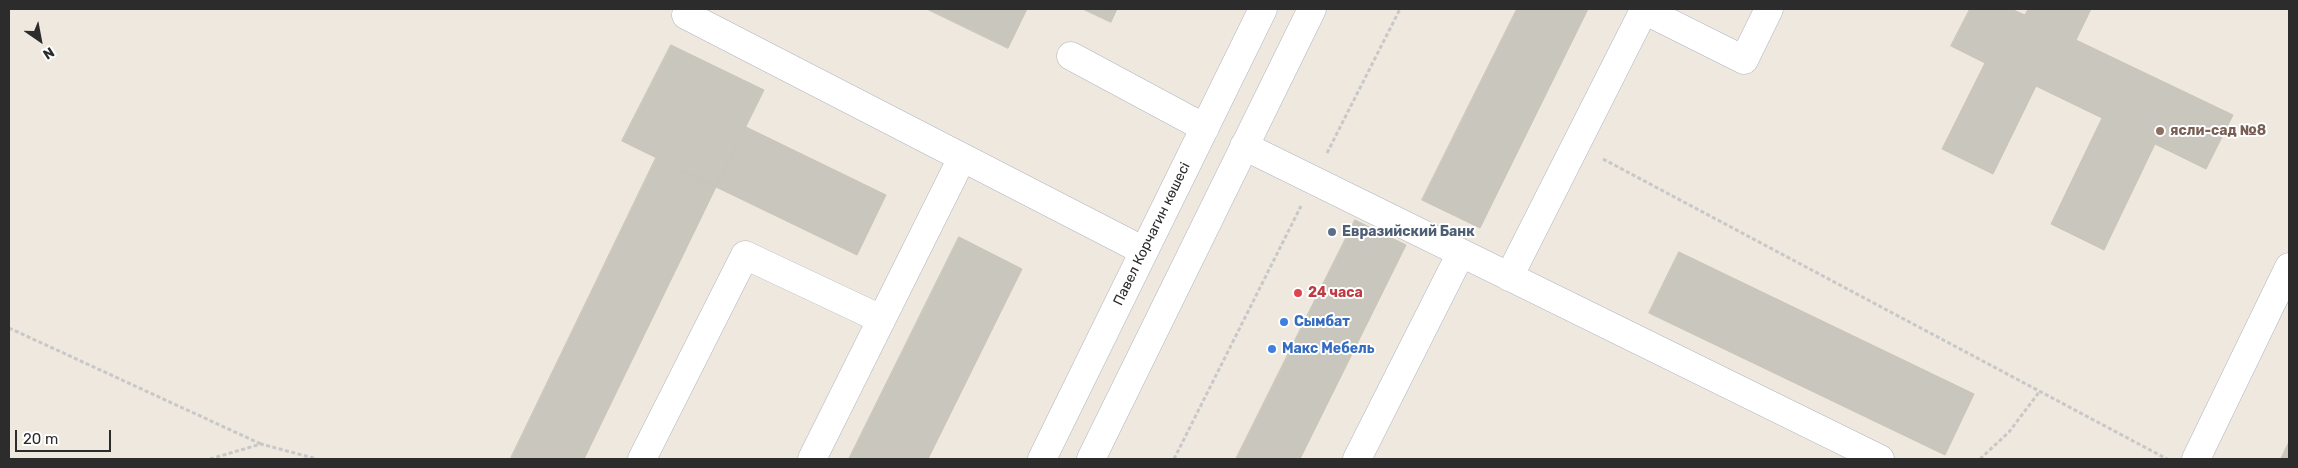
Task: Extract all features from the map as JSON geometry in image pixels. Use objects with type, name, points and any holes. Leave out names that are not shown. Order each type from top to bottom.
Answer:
[{"type":"street","name":"Павел Корчагин көшесі","points":[[1042,459],[1263,9]]},
{"type":"street","points":[[1091,459],[1312,9]]},
{"type":"street","points":[[1509,277],[1644,10],[1744,60],[1769,9]]},
{"type":"street","points":[[686,15],[1144,251]]},
{"type":"street","points":[[1071,56],[1204,128]]},
{"type":"street","points":[[1244,146],[1876,458]]},
{"type":"street","points":[[812,459],[962,158]]},
{"type":"street","points":[[1357,459],[1461,253]]},
{"type":"street","points":[[642,459],[746,255],[881,319]]},
{"type":"street","points":[[2196,459],[2289,267]]},
{"type":"path","points":[[1174,459],[1400,9]]},
{"type":"path","points":[[1576,145],[2168,459]]},
{"type":"path","points":[[9,328],[260,444],[317,459]]},
{"type":"path","points":[[1980,459],[2009,432],[2040,391]]},
{"type":"path","points":[[210,459],[260,444]]},
{"type":"building","points":[[927,9],[1027,9],[1008,48]]},
{"type":"building","points":[[1083,9],[1117,9],[1111,22]]},
{"type":"building","points":[[1517,9],[1588,9],[1480,228],[1422,200]]},
{"type":"building","name":"ясли-сад №8","points":[[1970,9],[2011,9],[2025,15],[2028,9],[2091,9],[2076,40],[2233,115],[2206,169],[2155,144],[2104,250],[2051,224],[2102,118],[2036,86],[1993,174],[1942,149],[1985,63],[1951,46]]},
{"type":"building","points":[[671,45],[764,90],[716,187],[622,141]]},
{"type":"building","points":[[746,127],[886,195],[857,255],[716,187]]},
{"type":"building","points":[[656,158],[716,187],[584,459],[512,459],[511,458]]},
{"type":"building","points":[[1355,220],[1406,245],[1300,459],[1236,459]]},
{"type":"building","points":[[959,237],[1022,269],[928,459],[849,459]]},
{"type":"building","points":[[1679,252],[1974,394],[1945,455],[1649,313]]},
{"type":"building","points":[[2289,442],[2289,459],[2281,459]]},
{"type":"place","name":"ясли-сад №8","points":[[2160,131]]},
{"type":"place","name":"Евразийский Банк","points":[[1332,232]]},
{"type":"place","name":"24 часа","points":[[1298,293]]},
{"type":"place","name":"Сымбат","points":[[1284,322]]},
{"type":"place","name":"Макс Мебель","points":[[1272,349]]}]
